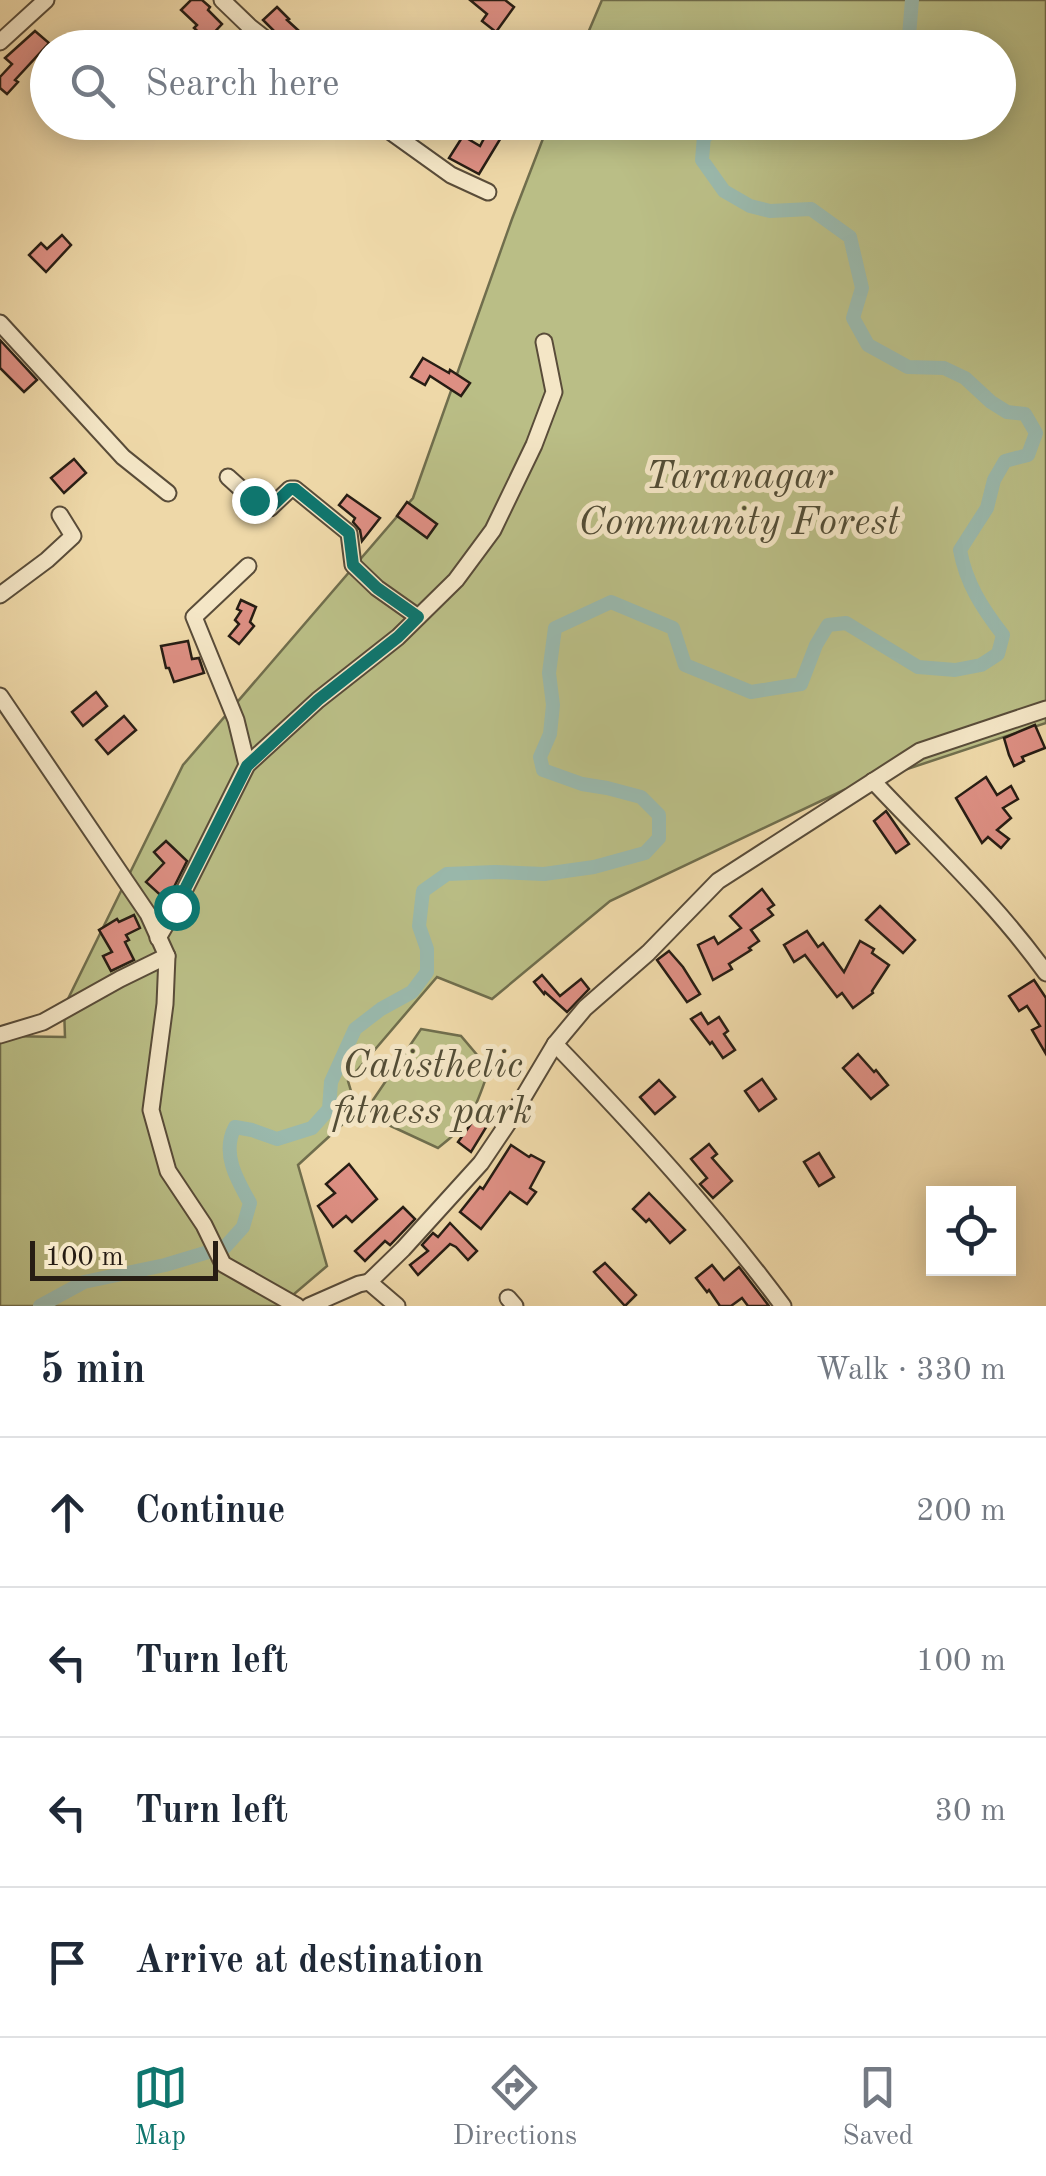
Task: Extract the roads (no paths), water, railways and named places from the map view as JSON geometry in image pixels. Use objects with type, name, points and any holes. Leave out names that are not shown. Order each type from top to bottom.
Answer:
[{"type":"street","points":[[0,42],[46,0]]},
{"type":"street","points":[[222,0],[253,30]]},
{"type":"street","points":[[402,140],[451,175],[488,192]]},
{"type":"street","points":[[0,323],[123,457],[168,493]]},
{"type":"street","points":[[158,938],[247,766],[318,700],[398,637],[456,580],[493,530],[534,445],[554,392],[544,342]]},
{"type":"street","points":[[228,476],[261,507],[270,508],[290,489],[295,489],[349,533],[353,565],[418,617]]},
{"type":"street","points":[[0,595],[48,560],[72,536],[60,515]]},
{"type":"street","points":[[247,766],[236,720],[194,618],[248,566]]},
{"type":"street","points":[[0,696],[148,914],[167,956],[151,1110],[168,1172],[204,1225],[223,1264],[297,1306]]},
{"type":"street","points":[[308,1306],[370,1282],[404,1250],[480,1163],[555,1044],[585,1008],[648,954],[718,881],[920,751],[1046,708]]},
{"type":"street","points":[[872,780],[983,898],[1046,973]]},
{"type":"street","points":[[0,1035],[43,1022],[167,956]]},
{"type":"street","points":[[555,1044],[644,1138],[730,1237],[783,1306]]},
{"type":"street","points":[[370,1282],[398,1306]]},
{"type":"waterway","points":[[910,30],[912,0]]},
{"type":"waterway","points":[[40,1306],[84,1282],[165,1265],[225,1247],[243,1227],[250,1203],[230,1156],[235,1127],[277,1139],[312,1128],[329,1109],[331,1082],[355,1029],[412,992],[427,972],[427,949],[419,926],[423,891],[447,874],[544,874],[594,867],[645,853],[659,838],[659,815],[641,797],[582,784],[543,770],[540,757],[550,734],[553,705],[549,673],[555,628],[611,602],[673,628],[685,665],[751,692],[801,684],[828,625],[846,623],[918,667],[955,670],[981,665],[998,654],[1003,635],[976,595],[960,550],[987,508],[994,480],[1005,461],[1028,455],[1036,433],[1025,414],[1007,412],[965,378],[944,368],[908,367],[868,345],[853,318],[862,288],[850,237],[811,209],[770,211],[750,206],[724,191],[702,160],[704,140]]},
{"type":"park label","name":"Taranagar Community Forest","points":[[739,501]]},
{"type":"park label","name":"Calisthelic fitness park","points":[[433,1090]]}]
